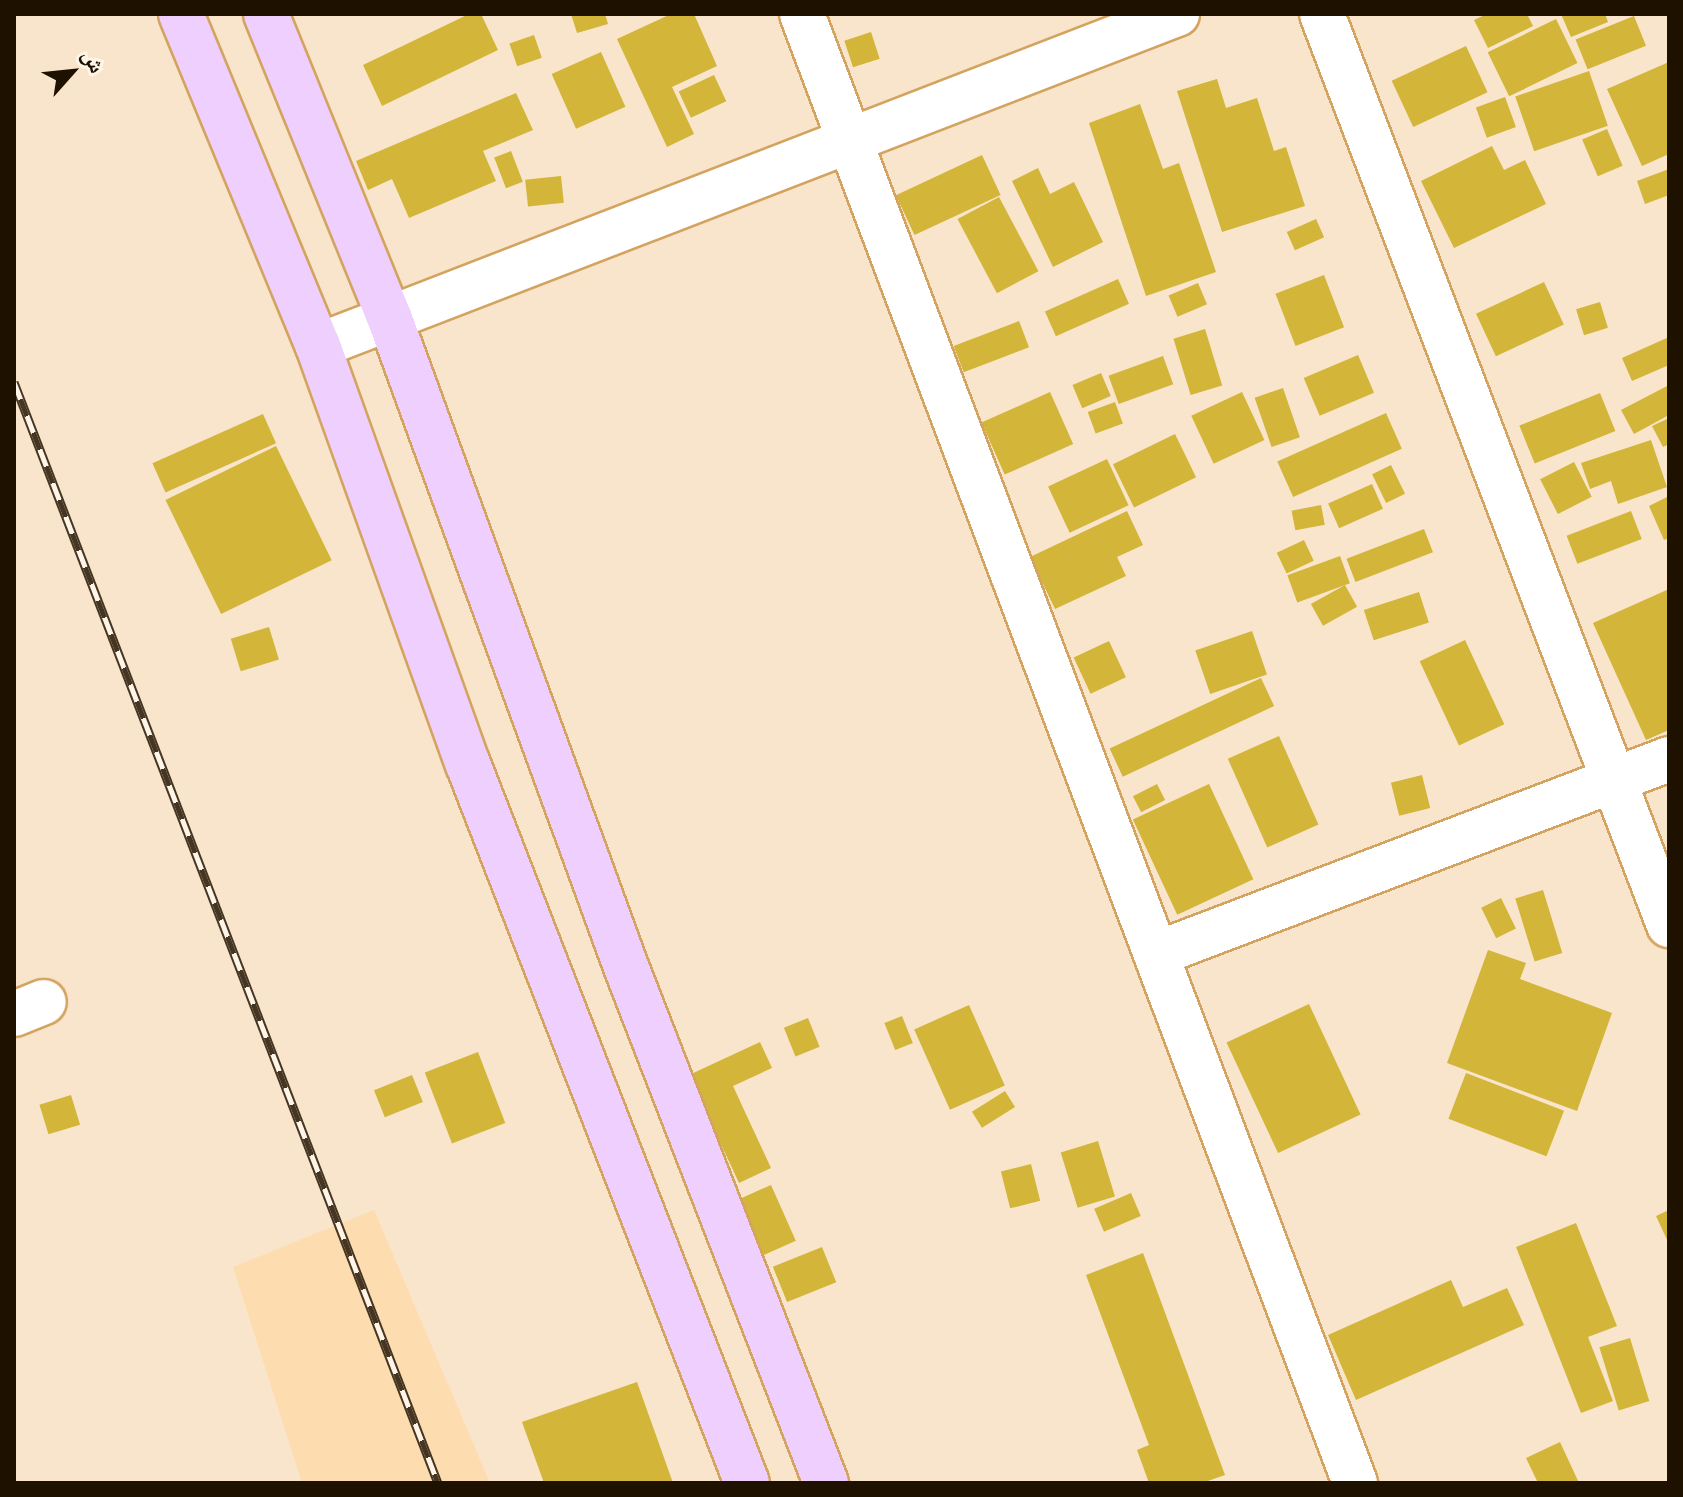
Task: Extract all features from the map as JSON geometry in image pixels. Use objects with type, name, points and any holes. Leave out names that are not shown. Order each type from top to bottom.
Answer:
[{"type":"main road","points":[[181,14],[318,346],[468,764],[747,1483]]},
{"type":"main road","points":[[266,14],[390,319],[625,964],[826,1483]]},
{"type":"street","points":[[802,14],[1355,1483]]},
{"type":"street","points":[[318,346],[850,144],[1177,14]]},
{"type":"street","points":[[1322,14],[1669,925]]},
{"type":"street","points":[[1156,954],[1669,759]]},
{"type":"shaded area","points":[[374,1210],[490,1483],[302,1483],[233,1267]]},
{"type":"building","points":[[469,14],[481,14],[498,50],[382,106],[363,65]]},
{"type":"building","points":[[571,14],[605,14],[608,24],[577,33]]},
{"type":"building","points":[[671,14],[694,14],[717,66],[672,87],[694,134],[667,147],[617,39]]},
{"type":"building","points":[[1487,14],[1527,14],[1533,26],[1488,48],[1474,20]]},
{"type":"building","points":[[1561,14],[1605,14],[1608,22],[1571,37]]},
{"type":"building","points":[[1634,16],[1646,46],[1588,69],[1576,40]]},
{"type":"building","points":[[1556,19],[1577,63],[1509,96],[1488,52]]},
{"type":"building","points":[[871,32],[880,59],[853,67],[844,41]]},
{"type":"building","points":[[534,35],[542,58],[517,66],[509,43]]},
{"type":"building","points":[[1466,46],[1488,92],[1413,127],[1392,81]]},
{"type":"building","points":[[601,52],[625,107],[576,129],[552,74]]},
{"type":"building","points":[[1669,62],[1669,154],[1642,166],[1607,89]]},
{"type":"building","points":[[1589,71],[1608,126],[1534,151],[1515,96]]},
{"type":"building","points":[[714,75],[726,101],[691,118],[679,91]]},
{"type":"building","points":[[1217,79],[1226,108],[1257,98],[1274,151],[1286,147],[1305,206],[1222,232],[1177,91]]},
{"type":"building","points":[[516,93],[533,130],[483,151],[496,181],[409,218],[392,179],[368,190],[356,161]]},
{"type":"building","points":[[1505,97],[1516,127],[1487,138],[1476,108]]},
{"type":"building","points":[[1140,104],[1163,169],[1179,163],[1216,272],[1146,296],[1089,123]]},
{"type":"building","points":[[1607,129],[1623,166],[1598,176],[1582,140]]},
{"type":"building","points":[[1492,146],[1504,170],[1525,160],[1546,204],[1454,248],[1421,181]]},
{"type":"building","points":[[511,151],[523,182],[506,188],[494,157]]},
{"type":"building","points":[[982,155],[1001,195],[914,235],[896,195]]},
{"type":"building","points":[[1038,168],[1050,194],[1074,182],[1103,242],[1053,267],[1012,181]]},
{"type":"building","points":[[1669,169],[1669,195],[1645,204],[1637,181]]},
{"type":"building","points":[[561,176],[564,203],[528,207],[525,180]]},
{"type":"building","points":[[999,197],[1038,271],[997,293],[958,219]]},
{"type":"building","points":[[1316,219],[1324,237],[1295,250],[1287,232]]},
{"type":"building","points":[[1324,275],[1344,327],[1296,346],[1275,294]]},
{"type":"building","points":[[1118,279],[1129,304],[1056,336],[1045,312]]},
{"type":"building","points":[[1544,282],[1564,325],[1496,356],[1476,314]]},
{"type":"building","points":[[1198,283],[1207,304],[1178,317],[1169,296]]},
{"type":"building","points":[[1600,302],[1608,328],[1584,335],[1576,309]]},
{"type":"building","points":[[1019,321],[1029,347],[964,372],[954,346]]},
{"type":"building","points":[[1205,329],[1222,385],[1191,395],[1173,339]]},
{"type":"building","points":[[1669,337],[1669,365],[1632,381],[1622,358]]},
{"type":"building","points":[[1358,355],[1374,393],[1320,416],[1304,378]]},
{"type":"building","points":[[1163,356],[1173,384],[1119,404],[1108,376]]},
{"type":"building","points":[[1101,373],[1111,396],[1082,408],[1072,385]]},
{"type":"building","points":[[1669,385],[1669,415],[1634,434],[1621,410]]},
{"type":"building","points":[[1283,388],[1300,437],[1272,447],[1255,398]]},
{"type":"building","points":[[1050,392],[1073,444],[1005,475],[981,423]]},
{"type":"building","points":[[1242,392],[1264,440],[1214,464],[1191,416]]},
{"type":"building","points":[[1600,393],[1615,431],[1535,464],[1519,426]]},
{"type":"building","points":[[1115,402],[1123,424],[1096,434],[1088,412]]},
{"type":"building","points":[[1386,413],[1402,449],[1293,497],[1277,461]]},
{"type":"building","points":[[263,414],[276,443],[165,492],[152,463]]},
{"type":"building","points":[[1669,418],[1669,444],[1663,447],[1652,426]]},
{"type":"building","points":[[1175,434],[1196,477],[1134,507],[1113,464]]},
{"type":"building","points":[[1651,440],[1667,487],[1618,504],[1611,481],[1590,489],[1581,463]]},
{"type":"building","points":[[276,446],[332,560],[221,614],[165,500]]},
{"type":"building","points":[[1107,459],[1129,505],[1070,533],[1048,486]]},
{"type":"building","points":[[1574,462],[1592,497],[1558,514],[1540,479]]},
{"type":"building","points":[[1391,465],[1405,494],[1386,503],[1372,474]]},
{"type":"building","points":[[1372,484],[1383,509],[1339,528],[1328,504]]},
{"type":"building","points":[[1669,496],[1669,538],[1664,540],[1649,506]]},
{"type":"building","points":[[1321,505],[1325,525],[1295,530],[1292,511]]},
{"type":"building","points":[[1127,511],[1143,545],[1117,557],[1126,576],[1055,609],[1030,557]]},
{"type":"building","points":[[1631,511],[1642,539],[1577,564],[1567,536]]},
{"type":"building","points":[[1424,529],[1433,552],[1355,582],[1347,559]]},
{"type":"building","points":[[1304,540],[1314,561],[1287,574],[1277,553]]},
{"type":"building","points":[[1340,556],[1350,583],[1297,602],[1287,575]]},
{"type":"building","points":[[1345,585],[1357,607],[1323,626],[1311,604]]},
{"type":"building","points":[[1669,589],[1669,730],[1646,740],[1593,623]]},
{"type":"building","points":[[1419,592],[1429,622],[1374,640],[1364,610]]},
{"type":"building","points":[[269,627],[279,660],[241,671],[231,639]]},
{"type":"building","points":[[1252,631],[1267,674],[1210,694],[1195,651]]},
{"type":"building","points":[[1465,640],[1504,724],[1459,745],[1420,661]]},
{"type":"building","points":[[1109,641],[1126,677],[1091,694],[1074,657]]},
{"type":"building","points":[[1261,678],[1274,706],[1123,777],[1110,749]]},
{"type":"building","points":[[1279,736],[1318,825],[1267,847],[1228,759]]},
{"type":"building","points":[[1422,775],[1430,808],[1399,816],[1391,783]]},
{"type":"building","points":[[1157,784],[1165,800],[1141,812],[1133,796]]},
{"type":"building","points":[[1209,784],[1253,879],[1177,915],[1133,819]]},
{"type":"building","points":[[1543,890],[1562,953],[1535,962],[1515,898]]},
{"type":"building","points":[[1501,898],[1516,929],[1496,938],[1481,908]]},
{"type":"building","points":[[1488,950],[1526,963],[1520,979],[1612,1013],[1577,1111],[1447,1063]]},
{"type":"building","points":[[1309,1004],[1361,1115],[1278,1153],[1227,1042]]},
{"type":"building","points":[[969,1005],[1005,1085],[950,1110],[914,1029]]},
{"type":"building","points":[[902,1016],[913,1043],[895,1050],[884,1023]]},
{"type":"building","points":[[808,1018],[820,1047],[796,1056],[784,1028]]},
{"type":"building","points":[[760,1042],[772,1068],[733,1086],[771,1168],[739,1183],[689,1075]]},
{"type":"building","points":[[478,1052],[505,1123],[452,1143],[425,1072]]},
{"type":"building","points":[[1466,1073],[1564,1111],[1546,1156],[1448,1119]]},
{"type":"building","points":[[412,1075],[423,1102],[385,1117],[374,1090]]},
{"type":"building","points":[[1005,1091],[1015,1107],[982,1128],[972,1112]]},
{"type":"building","points":[[71,1095],[80,1125],[49,1134],[39,1105]]},
{"type":"building","points":[[1098,1141],[1115,1196],[1078,1208],[1061,1152]]},
{"type":"building","points":[[1031,1164],[1040,1201],[1010,1208],[1001,1171]]},
{"type":"building","points":[[771,1185],[796,1241],[764,1255],[739,1199]]},
{"type":"building","points":[[1131,1193],[1141,1216],[1104,1232],[1094,1209]]},
{"type":"building","points":[[1669,1210],[1669,1244],[1656,1216]]},
{"type":"building","points":[[1576,1223],[1617,1326],[1588,1337],[1613,1401],[1581,1413],[1516,1247]]},
{"type":"building","points":[[822,1247],[836,1282],[787,1302],[773,1267]]},
{"type":"building","points":[[1143,1253],[1225,1475],[1202,1483],[1149,1483],[1137,1450],[1149,1445],[1086,1275]]},
{"type":"building","points":[[1451,1280],[1463,1307],[1507,1288],[1524,1325],[1356,1400],[1328,1335]]},
{"type":"building","points":[[1630,1338],[1649,1401],[1619,1410],[1599,1347]]},
{"type":"building","points":[[637,1382],[673,1483],[544,1483],[522,1422]]},
{"type":"building","points":[[1560,1442],[1579,1483],[1538,1483],[1526,1458]]},
{"type":"railway","points":[[14,382],[438,1483]]}]
